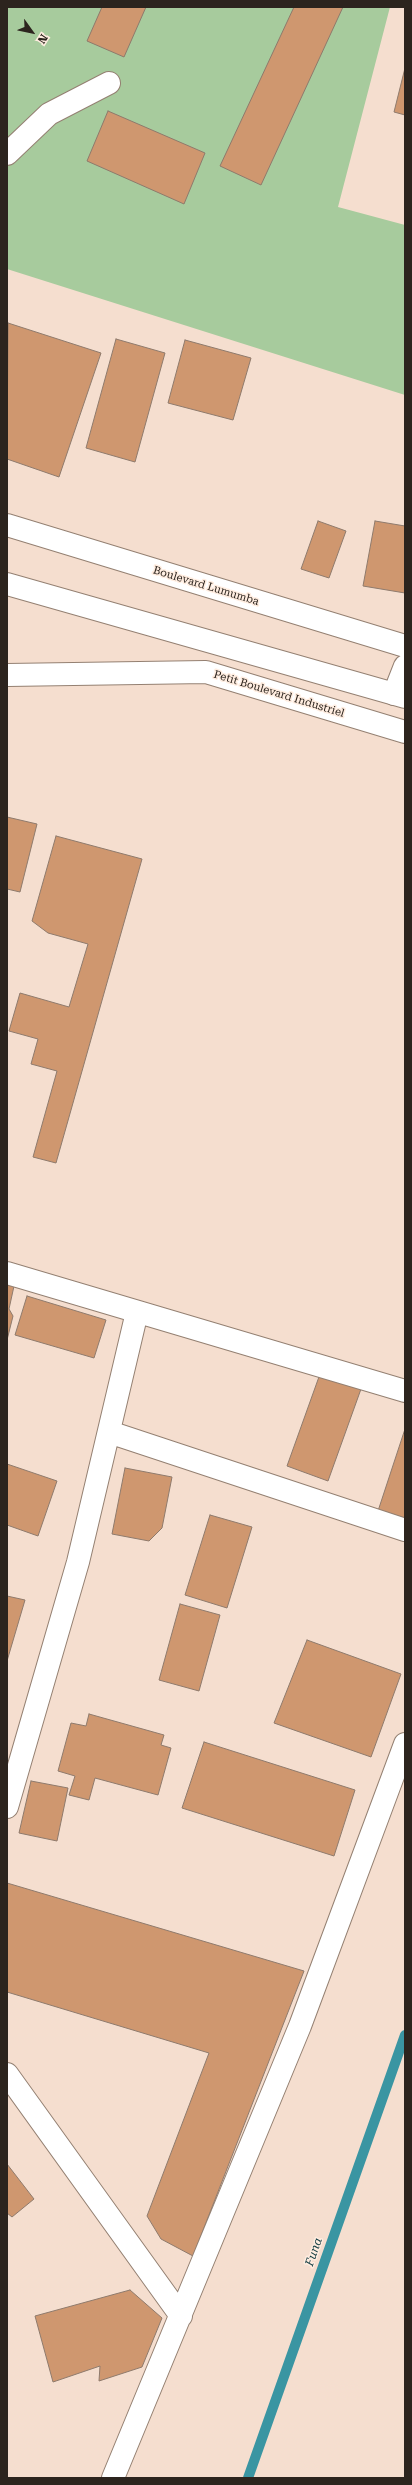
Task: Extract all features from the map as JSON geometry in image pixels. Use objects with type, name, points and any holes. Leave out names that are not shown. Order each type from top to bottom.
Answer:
[{"type":"street","points":[[7,154],[48,114],[109,83]]},
{"type":"street","name":"Boulevard Lumumba","points":[[7,525],[405,646]]},
{"type":"street","points":[[7,584],[400,696],[405,666]]},
{"type":"street","name":"Petit Boulevard Industriel","points":[[7,675],[206,672],[405,732]]},
{"type":"street","points":[[7,1273],[405,1391]]},
{"type":"street","points":[[7,1807],[78,1562],[137,1312]]},
{"type":"street","points":[[109,1432],[405,1530]]},
{"type":"street","points":[[113,2478],[300,2026],[405,1744]]},
{"type":"street","points":[[7,2074],[181,2316]]},
{"type":"green space","points":[[7,7],[390,7],[338,207],[405,225],[405,395],[7,269]]},
{"type":"building","points":[[102,7],[146,7],[124,57],[87,41]]},
{"type":"building","points":[[294,7],[343,7],[261,185],[220,166]]},
{"type":"building","points":[[405,68],[405,115],[394,112]]},
{"type":"building","points":[[108,111],[205,153],[184,204],[87,161]]},
{"type":"building","points":[[8,323],[101,353],[59,477],[7,459]]},
{"type":"building","points":[[116,339],[165,353],[135,462],[86,448]]},
{"type":"building","points":[[185,340],[251,358],[233,420],[168,403]]},
{"type":"building","points":[[318,521],[346,531],[329,578],[301,569]]},
{"type":"building","points":[[375,521],[405,526],[405,593],[363,586]]},
{"type":"building","points":[[7,817],[37,824],[20,892],[7,889]]},
{"type":"building","points":[[56,836],[142,859],[56,1163],[33,1157],[57,1071],[31,1064],[38,1039],[9,1031],[20,993],[69,1007],[88,944],[48,933],[32,921]]},
{"type":"building","points":[[7,1284],[14,1286],[9,1309],[13,1316],[7,1340]]},
{"type":"building","points":[[27,1296],[106,1320],[94,1358],[15,1335]]},
{"type":"building","points":[[320,1374],[361,1389],[328,1481],[287,1466]]},
{"type":"building","points":[[405,1429],[405,1520],[378,1511]]},
{"type":"building","points":[[7,1464],[57,1481],[38,1536],[7,1525]]},
{"type":"building","points":[[125,1468],[172,1477],[162,1528],[149,1541],[112,1534]]},
{"type":"building","points":[[210,1515],[252,1527],[227,1608],[185,1595]]},
{"type":"building","points":[[7,1596],[25,1600],[7,1661]]},
{"type":"building","points":[[180,1604],[220,1615],[199,1691],[159,1680]]},
{"type":"building","points":[[307,1640],[401,1674],[371,1757],[274,1723]]},
{"type":"building","points":[[89,1714],[164,1735],[161,1745],[171,1748],[158,1795],[95,1778],[89,1800],[69,1795],[75,1776],[58,1771],[71,1723],[86,1726]]},
{"type":"building","points":[[204,1742],[355,1790],[334,1856],[182,1808]]},
{"type":"building","points":[[31,1781],[68,1788],[57,1841],[19,1833]]},
{"type":"building","points":[[7,1883],[304,1971],[193,2256],[161,2239],[147,2216],[209,2053],[7,1992]]},
{"type":"building","points":[[7,2164],[34,2199],[12,2217],[7,2213]]},
{"type":"building","points":[[130,2290],[162,2318],[142,2367],[99,2381],[100,2366],[53,2382],[35,2316]]},
{"type":"waterway","name":"Funa","points":[[248,2478],[405,2035]]}]
